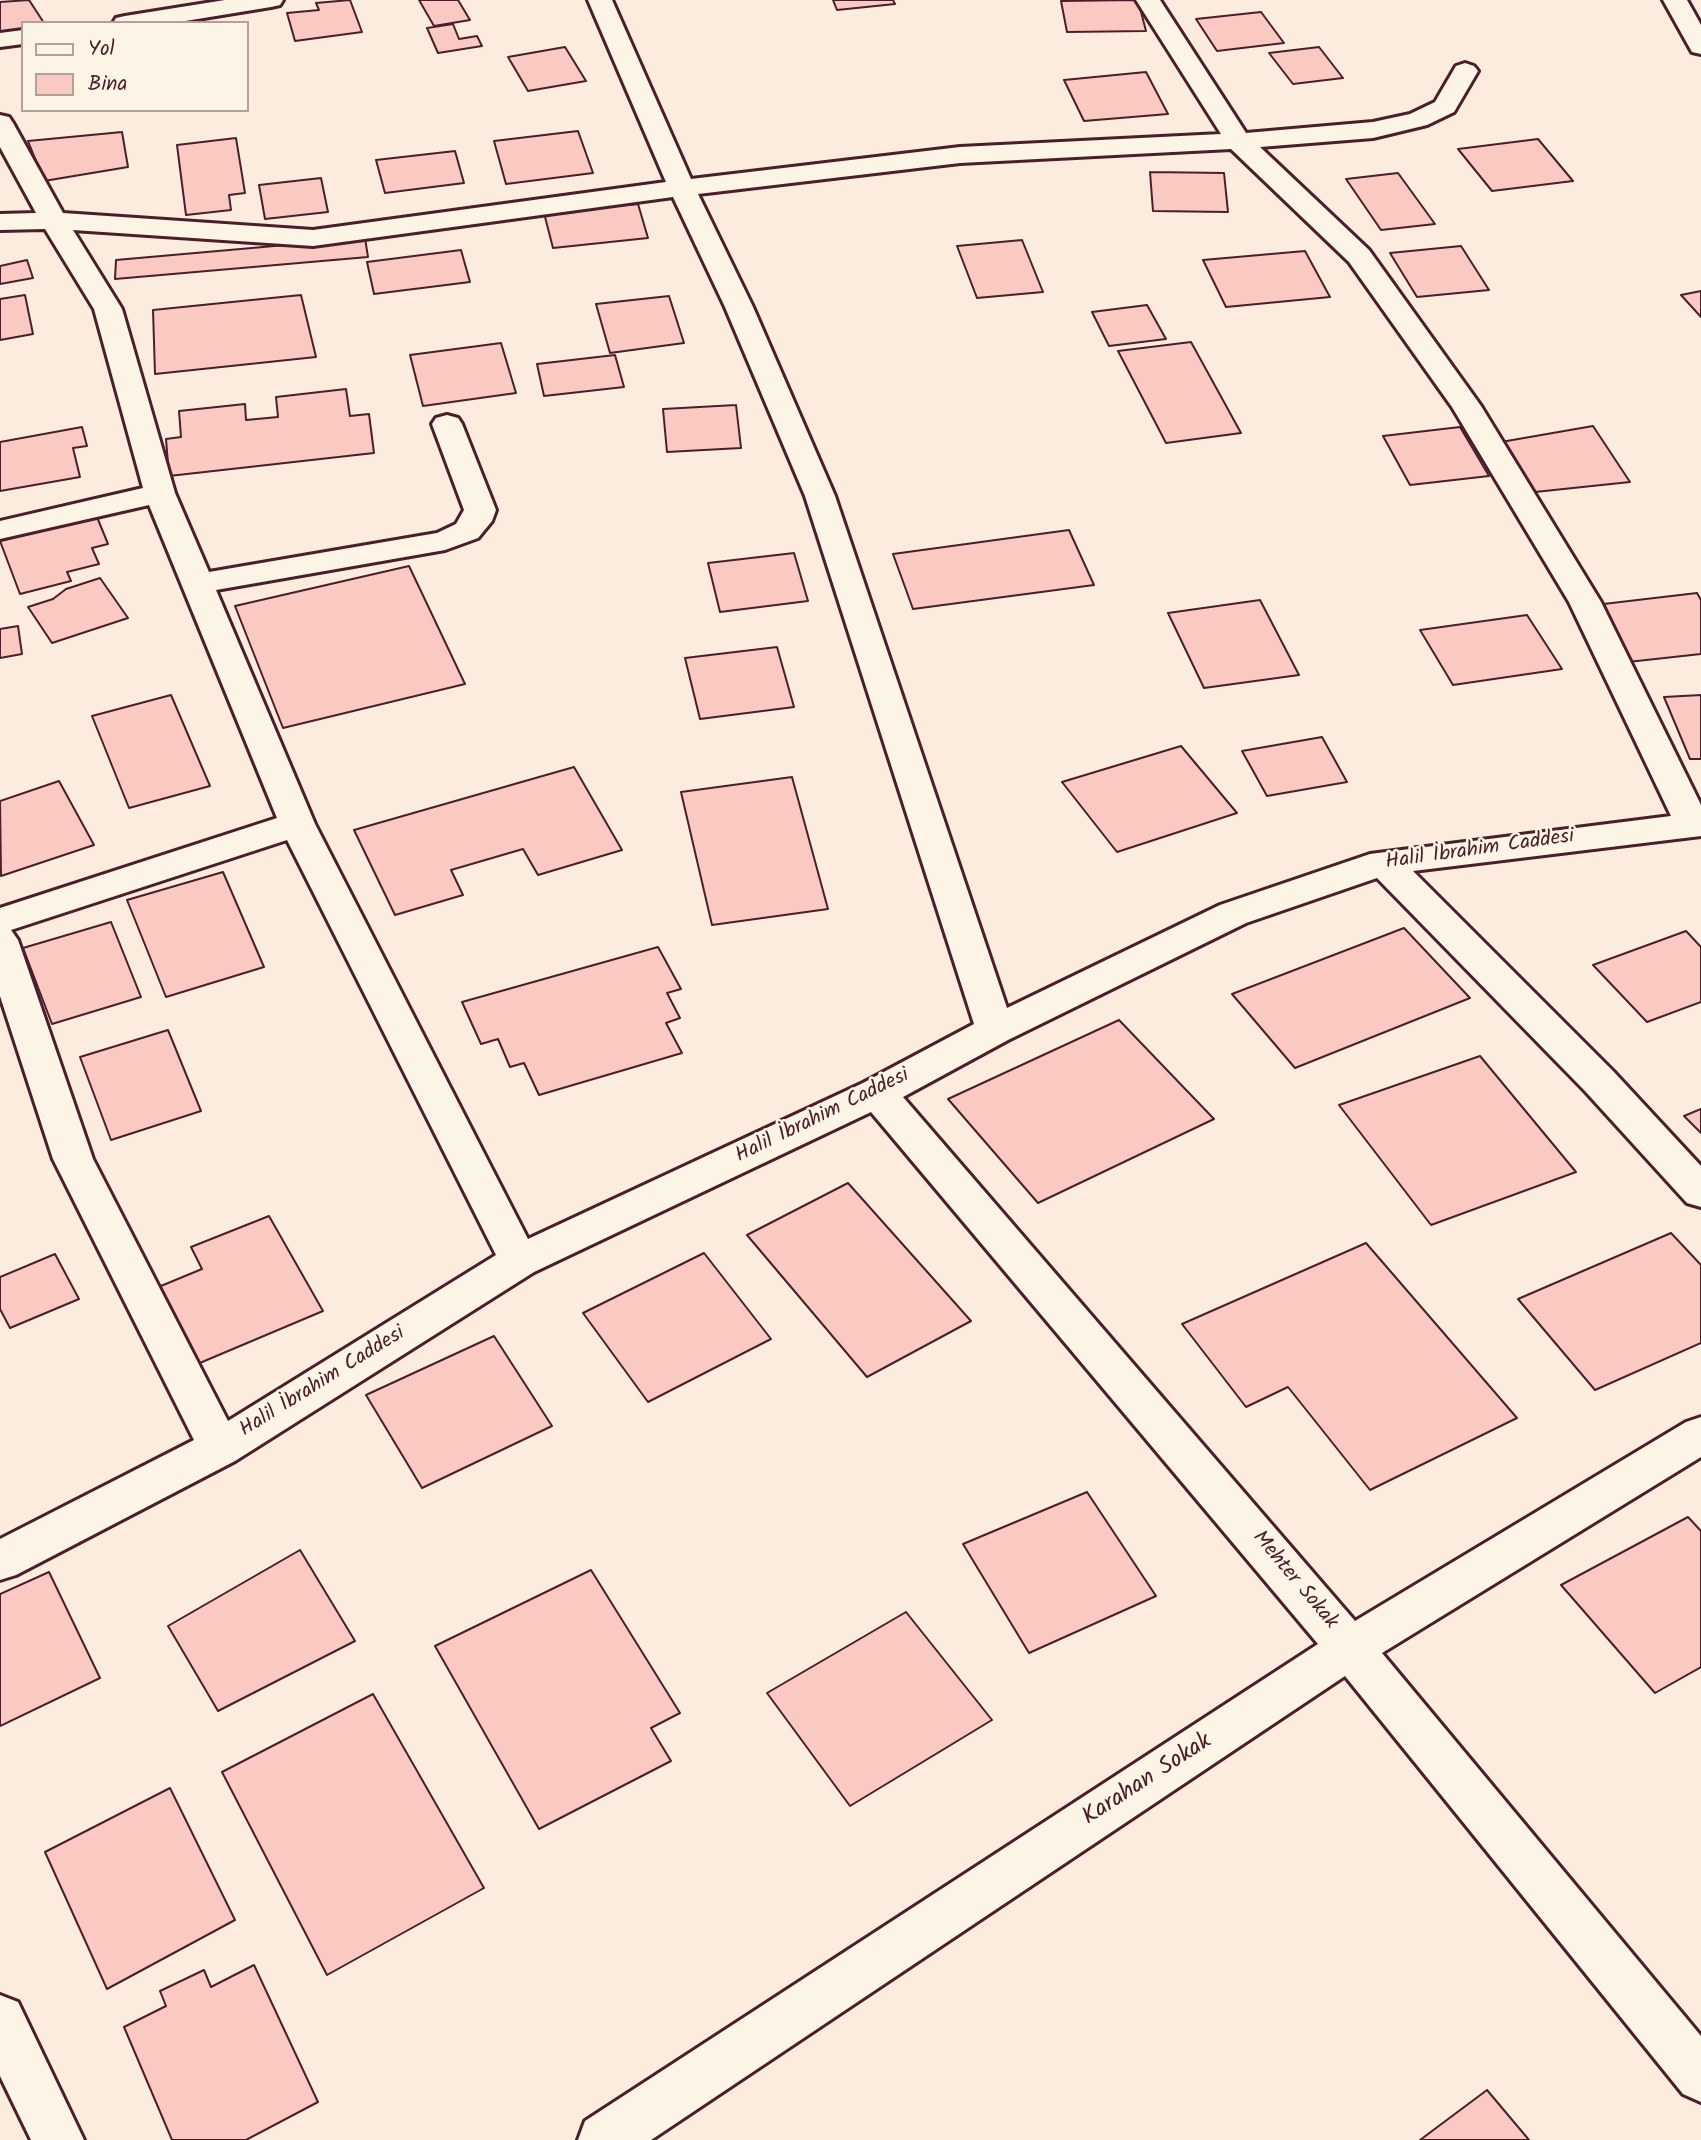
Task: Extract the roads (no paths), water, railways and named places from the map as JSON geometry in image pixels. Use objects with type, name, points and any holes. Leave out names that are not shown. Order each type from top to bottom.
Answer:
[{"type":"street","points":[[135,21],[213,5],[271,0]]},
{"type":"street","points":[[600,0],[682,188],[739,307],[820,496],[995,1030]]},
{"type":"street","points":[[1148,0],[1238,141],[1359,256],[1466,406],[1585,602],[1696,823]]},
{"type":"street","points":[[1675,0],[1701,47]]},
{"type":"street","points":[[0,40],[21,37]]},
{"type":"street","points":[[0,222],[54,221],[313,239],[682,188],[960,155],[1238,141],[1373,130],[1418,120],[1445,107],[1465,71]]},
{"type":"street","points":[[0,123],[54,221],[108,309],[160,493],[297,824],[519,1261]]},
{"type":"street","points":[[197,584],[431,544],[467,531],[476,522],[480,510],[447,424]]},
{"type":"street","points":[[0,530],[160,493]]},
{"type":"street","name":"Halil İbrahim Caddesi","points":[[0,1561],[220,1448],[519,1261],[877,1093],[995,1030],[1233,915],[1383,863],[1696,823]]},
{"type":"street","points":[[0,921],[297,824]]},
{"type":"street","points":[[1383,863],[1599,1081],[1701,1192]]},
{"type":"street","points":[[0,940],[73,1158],[220,1448]]},
{"type":"street","name":"Mehter Sokak","points":[[877,1093],[1350,1648],[1701,2076]]},
{"type":"street","name":"Karahan Sokak","points":[[604,2140],[1350,1648],[1701,1435]]},
{"type":"street","points":[[0,2020],[58,2140]]}]
